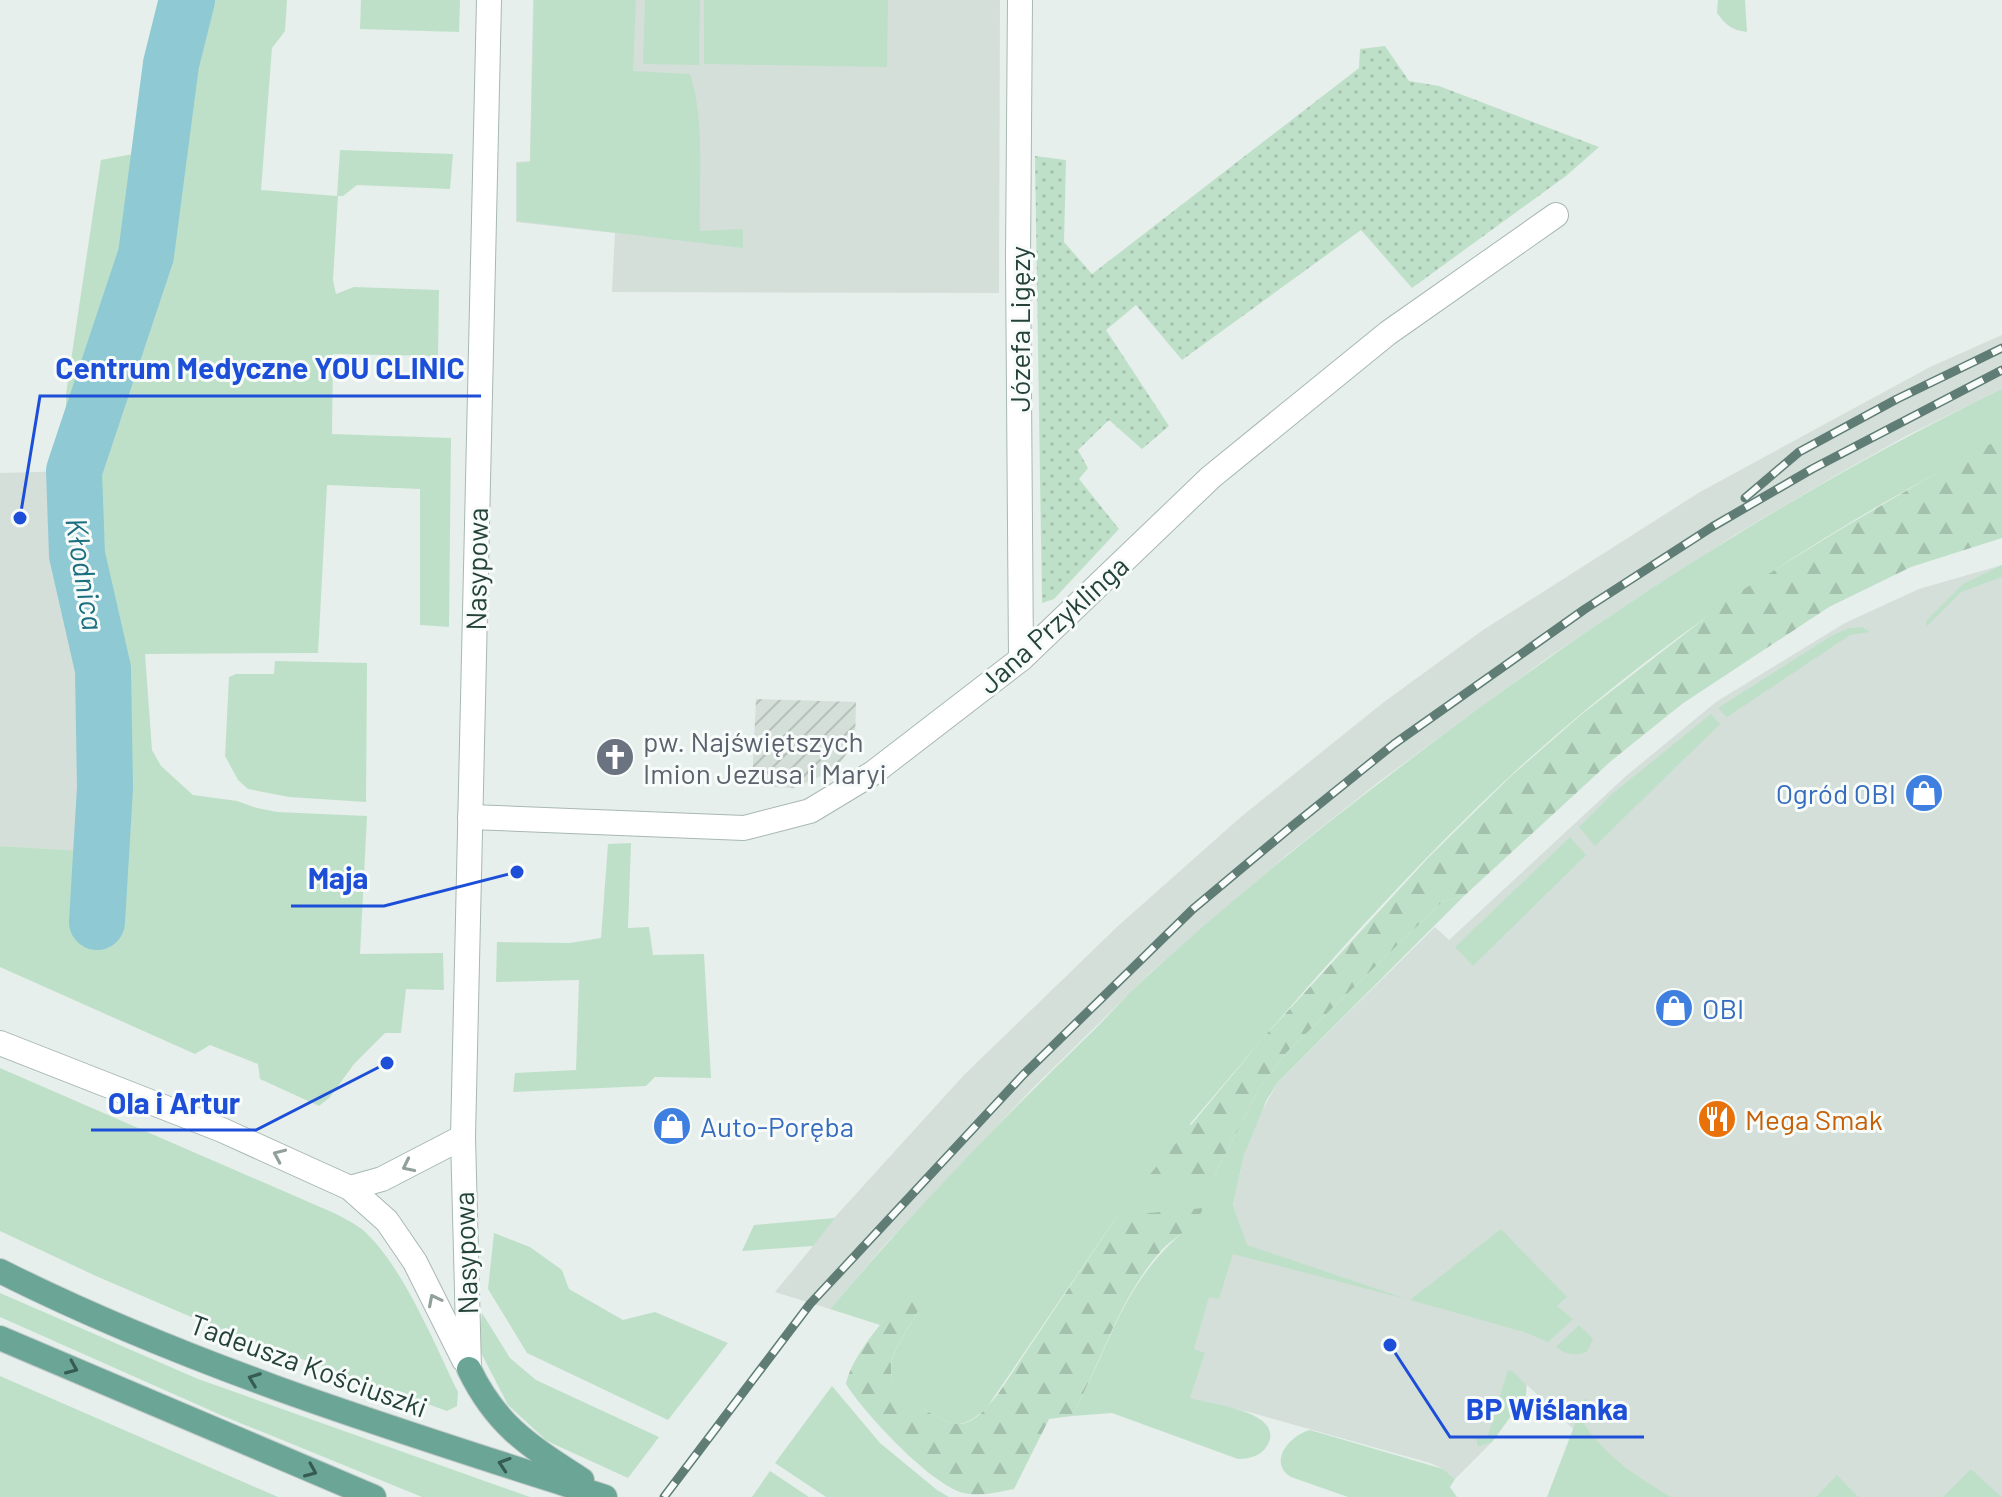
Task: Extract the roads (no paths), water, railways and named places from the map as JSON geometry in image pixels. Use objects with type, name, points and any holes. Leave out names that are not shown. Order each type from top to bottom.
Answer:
[{"type":"main road","name":"Tadeusza Kościuszki","points":[[3,1273],[157,1342],[259,1381],[380,1424],[606,1497]]},
{"type":"main road","points":[[0,1338],[374,1497]]},
{"type":"main road","points":[[469,1369],[492,1409],[525,1444],[606,1497]]},
{"type":"street","name":"Nasypowa","points":[[469,1369],[463,1137],[489,0]]},
{"type":"street","name":"Józefa Ligęzy","points":[[1020,0],[1021,659]]},
{"type":"street","name":"Jana Przyklinga","points":[[470,817],[744,828],[810,811],[873,773],[1021,659],[1211,477],[1388,333],[1556,215]]},
{"type":"street","points":[[5,1042],[222,1130],[350,1188],[387,1221],[415,1262],[469,1369]]},
{"type":"street","name":"Nasypowa","points":[[350,1188],[382,1179],[463,1137]]},
{"type":"waterway","name":"Kłodnica","points":[[97,922],[105,788],[103,669],[77,555],[74,471],[146,255],[171,64],[187,0]]},
{"type":"railway","points":[[1745,498],[1799,452],[1897,399],[2002,348]]},
{"type":"railway","points":[[664,1497],[810,1304],[1023,1075],[1193,909],[1394,744],[1585,609],[1712,527],[1812,469],[2002,370]]},
{"type":"place","name":"Centrum Medyczne YOU CLINIC","points":[[20,518]]},
{"type":"place","name":"pw. Najświętszych Imion Jezusa i Maryi","points":[[615,757]]},
{"type":"place","name":"Ogród OBI","points":[[1924,793]]},
{"type":"place","name":"Maja","points":[[517,872]]},
{"type":"place","name":"OBI","points":[[1674,1008]]},
{"type":"place","name":"Ola i Artur","points":[[387,1063]]},
{"type":"place","name":"Mega Smak","points":[[1717,1119]]},
{"type":"place","name":"Auto-Poręba","points":[[672,1126]]},
{"type":"place","name":"BP Wiślanka","points":[[1390,1345]]}]
